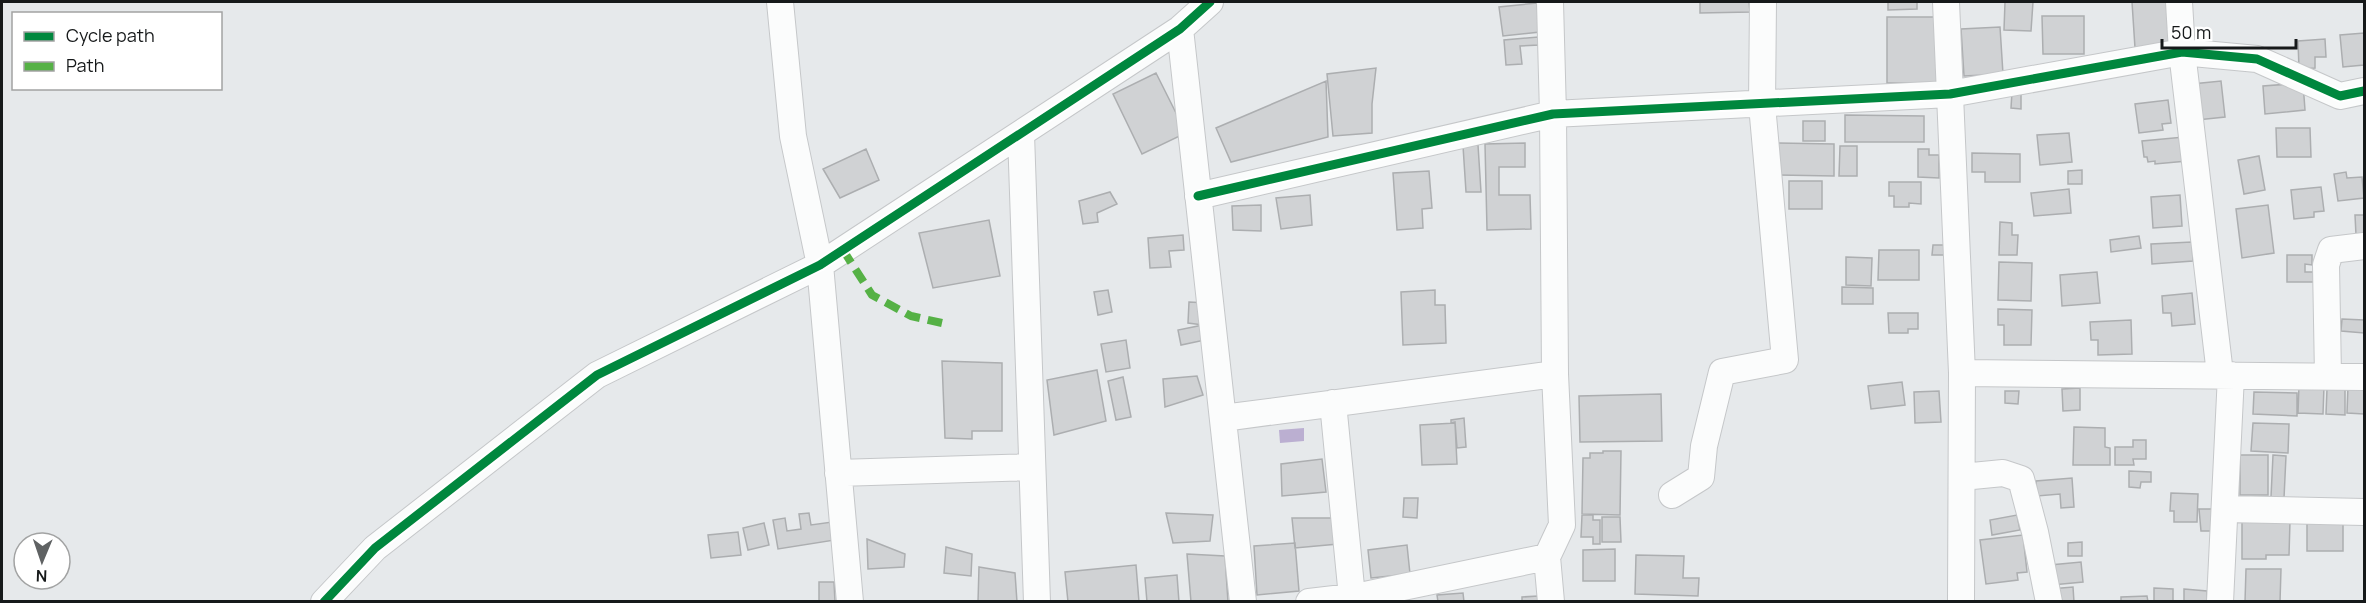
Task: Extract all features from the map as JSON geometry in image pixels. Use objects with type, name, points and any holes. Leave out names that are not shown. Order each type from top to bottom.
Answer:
[{"type":"street","points":[[780,2],[794,136],[820,265],[850,602]]},
{"type":"street","points":[[324,602],[375,548],[597,375],[820,265],[1180,29],[1210,2]]},
{"type":"street","points":[[1550,2],[1556,374],[1562,525],[1547,557],[1551,602]]},
{"type":"street","points":[[1672,495],[1701,477],[1704,446],[1722,372],[1785,360],[1762,105],[1762,2]]},
{"type":"street","points":[[1946,2],[1962,373],[1961,602]]},
{"type":"street","points":[[2179,2],[2182,52],[2225,375],[2225,509],[2220,602]]},
{"type":"street","points":[[1180,29],[1243,602]]},
{"type":"street","points":[[1198,196],[1553,114],[1950,94],[2182,52],[2257,59],[2340,96],[2364,91]]},
{"type":"street","points":[[1020,134],[1037,602]]},
{"type":"street","points":[[2328,376],[2326,265],[2331,250],[2364,246]]},
{"type":"street","points":[[1962,373],[2364,376]]},
{"type":"street","points":[[1223,418],[1556,374]]},
{"type":"street","points":[[1333,403],[1358,598]]},
{"type":"street","points":[[838,473],[1032,467]]},
{"type":"street","points":[[1962,477],[2002,474],[2021,480],[2035,532],[2049,602]]},
{"type":"street","points":[[2225,509],[2364,512]]},
{"type":"street","points":[[1309,602],[1358,598],[1547,557]]},
{"type":"shaded area","points":[[1304,428],[1304,441],[1280,443],[1279,430]]},
{"type":"building","points":[[1700,2],[1749,2],[1750,12],[1700,13]]},
{"type":"building","points":[[1888,2],[1917,2],[1917,9],[1888,10]]},
{"type":"building","points":[[2005,2],[2033,2],[2031,31],[2004,30]]},
{"type":"building","points":[[2132,2],[2171,2],[2174,46],[2135,48]]},
{"type":"building","points":[[1537,3],[1540,32],[1503,36],[1499,7]]},
{"type":"building","points":[[2042,16],[2084,16],[2084,54],[2043,54]]},
{"type":"building","points":[[1887,17],[1937,17],[1937,83],[1887,83]]},
{"type":"building","points":[[2000,27],[2003,74],[1964,76],[1961,29]]},
{"type":"building","points":[[2364,33],[2364,65],[2343,67],[2340,35]]},
{"type":"building","points":[[1538,37],[1539,45],[1520,46],[1522,64],[1506,65],[1504,40]]},
{"type":"building","points":[[2325,39],[2326,57],[2315,57],[2315,68],[2299,69],[2298,41]]},
{"type":"building","points":[[1376,68],[1372,133],[1333,136],[1327,74]]},
{"type":"building","points":[[1156,73],[1186,133],[1142,154],[1113,94]]},
{"type":"building","points":[[1326,81],[1328,137],[1231,162],[1216,128]]},
{"type":"building","points":[[2221,81],[2225,117],[2197,120],[2192,84]]},
{"type":"building","points":[[2303,83],[2305,110],[2265,114],[2263,86]]},
{"type":"building","points":[[2012,92],[2021,92],[2021,109],[2011,108]]},
{"type":"building","points":[[2168,100],[2171,123],[2162,124],[2163,130],[2139,133],[2135,104]]},
{"type":"building","points":[[1845,115],[1924,116],[1924,142],[1845,142]]},
{"type":"building","points":[[1803,121],[1825,121],[1825,141],[1803,141]]},
{"type":"building","points":[[2276,128],[2310,128],[2311,157],[2277,157]]},
{"type":"building","points":[[2069,133],[2072,162],[2040,165],[2037,135]]},
{"type":"building","points":[[2184,137],[2187,161],[2155,164],[2155,161],[2148,162],[2147,157],[2144,157],[2142,141]]},
{"type":"building","points":[[1525,143],[1525,167],[1499,167],[1499,195],[1530,195],[1531,229],[1487,230],[1485,144]]},
{"type":"building","points":[[1773,143],[1834,144],[1834,176],[1772,175]]},
{"type":"building","points":[[1478,145],[1481,192],[1466,192],[1463,146]]},
{"type":"building","points":[[1840,146],[1857,146],[1857,176],[1839,176]]},
{"type":"building","points":[[866,149],[879,180],[840,198],[823,169]]},
{"type":"building","points":[[1918,149],[1929,149],[1929,155],[1939,155],[1939,178],[1918,177]]},
{"type":"building","points":[[1972,153],[2020,154],[2020,182],[1985,182],[1985,172],[1972,172]]},
{"type":"building","points":[[2259,156],[2265,190],[2244,194],[2238,160]]},
{"type":"building","points":[[2082,170],[2082,184],[2068,184],[2068,171]]},
{"type":"building","points":[[1429,171],[1432,208],[1422,209],[1423,228],[1397,230],[1393,173]]},
{"type":"building","points":[[2346,172],[2347,178],[2362,177],[2364,198],[2338,201],[2334,174]]},
{"type":"building","points":[[1789,181],[1822,181],[1822,209],[1789,209]]},
{"type":"building","points":[[1889,182],[1921,182],[1921,204],[1909,203],[1909,207],[1894,207],[1894,196],[1889,196]]},
{"type":"building","points":[[2321,187],[2324,211],[2314,212],[2314,217],[2294,219],[2291,190]]},
{"type":"building","points":[[2069,189],[2071,213],[2034,216],[2031,193]]},
{"type":"building","points":[[1110,192],[1117,204],[1097,213],[1098,222],[1083,224],[1079,201]]},
{"type":"building","points":[[1310,195],[1312,225],[1281,229],[1276,198]]},
{"type":"building","points":[[2180,195],[2182,226],[2153,228],[2151,197]]},
{"type":"building","points":[[1261,205],[1261,231],[1233,230],[1232,206]]},
{"type":"building","points":[[2268,205],[2274,253],[2242,258],[2236,209]]},
{"type":"building","points":[[2355,215],[2364,215],[2364,235],[2356,235]]},
{"type":"building","points":[[989,220],[1000,276],[933,288],[919,233]]},
{"type":"building","points":[[2000,222],[2012,223],[2012,235],[2018,235],[2017,255],[1999,255]]},
{"type":"building","points":[[1183,235],[1184,250],[1169,251],[1171,267],[1150,268],[1148,238]]},
{"type":"building","points":[[2139,236],[2141,248],[2111,252],[2110,240]]},
{"type":"building","points":[[2192,242],[2193,261],[2152,264],[2151,244]]},
{"type":"building","points":[[1933,245],[1947,245],[1947,255],[1932,255]]},
{"type":"building","points":[[1879,250],[1919,250],[1919,280],[1878,280]]},
{"type":"building","points":[[2287,255],[2312,255],[2312,265],[2305,264],[2305,272],[2321,272],[2321,282],[2287,282]]},
{"type":"building","points":[[1846,257],[1872,258],[1871,286],[1846,285]]},
{"type":"building","points":[[1999,262],[2032,263],[2031,301],[1998,300]]},
{"type":"building","points":[[2097,272],[2100,303],[2062,306],[2060,275]]},
{"type":"building","points":[[1842,287],[1873,288],[1873,304],[1842,304]]},
{"type":"building","points":[[1108,290],[1112,312],[1098,315],[1094,292]]},
{"type":"building","points":[[1435,290],[1435,305],[1445,305],[1446,343],[1403,345],[1401,292]]},
{"type":"building","points":[[2192,293],[2195,324],[2172,326],[2171,313],[2163,313],[2162,296]]},
{"type":"building","points":[[1189,302],[1207,303],[1203,325],[1188,323]]},
{"type":"building","points":[[1998,309],[2032,310],[2031,345],[2004,345],[2004,325],[1998,325]]},
{"type":"building","points":[[1888,313],[1918,313],[1918,329],[1908,329],[1908,333],[1889,333]]},
{"type":"building","points":[[2342,319],[2364,320],[2364,333],[2341,331]]},
{"type":"building","points":[[2131,320],[2132,354],[2098,355],[2098,340],[2091,340],[2090,322]]},
{"type":"building","points":[[1203,325],[1205,340],[1181,345],[1178,330]]},
{"type":"building","points":[[1126,340],[1130,368],[1106,372],[1101,344]]},
{"type":"building","points":[[942,361],[1002,363],[1002,431],[972,431],[972,439],[945,438]]},
{"type":"building","points":[[1097,370],[1106,421],[1054,435],[1047,380]]},
{"type":"building","points":[[1197,376],[1203,395],[1165,407],[1163,379]]},
{"type":"building","points":[[1123,377],[1131,417],[1116,420],[1108,381]]},
{"type":"building","points":[[1902,382],[1905,405],[1871,409],[1868,386]]},
{"type":"building","points":[[2299,385],[2324,386],[2323,414],[2298,413]]},
{"type":"building","points":[[2348,386],[2364,387],[2364,414],[2347,413]]},
{"type":"building","points":[[2080,388],[2080,410],[2063,411],[2062,389]]},
{"type":"building","points":[[2327,389],[2345,389],[2345,415],[2326,414]]},
{"type":"building","points":[[1939,391],[1941,422],[1915,423],[1914,392]]},
{"type":"building","points":[[2005,391],[2019,391],[2018,404],[2005,403]]},
{"type":"building","points":[[2254,392],[2297,393],[2297,416],[2253,414]]},
{"type":"building","points":[[1661,394],[1662,441],[1580,442],[1579,396]]},
{"type":"building","points":[[1464,418],[1466,447],[1457,448],[1455,422],[1451,423],[1451,420]]},
{"type":"building","points":[[1455,423],[1457,464],[1422,465],[1420,425]]},
{"type":"building","points":[[2253,423],[2289,424],[2288,453],[2251,451]]},
{"type":"building","points":[[2074,427],[2105,428],[2105,447],[2110,448],[2110,465],[2073,465]]},
{"type":"building","points":[[2133,440],[2146,440],[2146,459],[2133,459],[2134,465],[2115,465],[2115,447],[2133,447]]},
{"type":"building","points":[[1603,451],[1621,451],[1620,515],[1582,514],[1583,458],[1590,458],[1590,453],[1603,453]]},
{"type":"building","points":[[2240,455],[2268,455],[2268,495],[2240,495]]},
{"type":"building","points":[[2273,455],[2286,456],[2284,498],[2271,497]]},
{"type":"building","points":[[1322,459],[1326,492],[1282,496],[1281,464]]},
{"type":"building","points":[[2129,471],[2151,472],[2151,482],[2141,482],[2140,488],[2129,487]]},
{"type":"building","points":[[2072,478],[2074,507],[2061,508],[2060,494],[2037,496],[2036,481]]},
{"type":"building","points":[[2171,493],[2198,494],[2197,522],[2174,522],[2174,511],[2170,511]]},
{"type":"building","points":[[1404,498],[1418,498],[1417,518],[1403,517]]},
{"type":"building","points":[[2199,509],[2212,509],[2211,531],[2201,531]]},
{"type":"building","points":[[809,513],[811,525],[832,522],[835,540],[778,549],[773,520],[785,518],[787,531],[801,529],[799,514]]},
{"type":"building","points":[[1166,513],[1213,515],[1210,541],[1173,543]]},
{"type":"building","points":[[1582,515],[1593,515],[1593,520],[1600,520],[1600,544],[1593,544],[1593,537],[1581,537]]},
{"type":"building","points":[[2017,515],[2020,530],[1992,535],[1990,520]]},
{"type":"building","points":[[1602,517],[1620,517],[1621,542],[1602,542]]},
{"type":"building","points":[[1292,518],[1333,518],[1338,544],[1295,548]]},
{"type":"building","points":[[2242,521],[2290,521],[2289,555],[2266,555],[2266,559],[2242,559]]},
{"type":"building","points":[[2307,522],[2343,522],[2343,551],[2307,551]]},
{"type":"building","points":[[764,523],[769,545],[748,550],[743,528]]},
{"type":"building","points":[[738,532],[741,555],[711,558],[708,535]]},
{"type":"building","points":[[2023,535],[2027,572],[2017,573],[2018,580],[1986,584],[1980,540]]},
{"type":"building","points":[[867,539],[905,554],[904,567],[868,569]]},
{"type":"building","points":[[2082,542],[2082,556],[2068,556],[2068,543]]},
{"type":"building","points":[[1295,543],[1299,591],[1257,595],[1254,546]]},
{"type":"building","points":[[1407,545],[1410,574],[1371,578],[1368,550]]},
{"type":"building","points":[[946,547],[972,554],[971,576],[944,573]]},
{"type":"building","points":[[1615,549],[1615,581],[1583,581],[1583,550]]},
{"type":"building","points":[[1187,554],[1225,556],[1228,602],[1191,602]]},
{"type":"building","points":[[1636,555],[1684,556],[1683,578],[1699,578],[1698,596],[1635,594]]},
{"type":"building","points":[[2081,562],[2083,582],[2052,585],[2050,565]]},
{"type":"building","points":[[1136,565],[1139,602],[1068,602],[1065,572]]},
{"type":"building","points":[[979,567],[1015,573],[1017,602],[978,602]]},
{"type":"building","points":[[2246,569],[2281,569],[2280,602],[2245,602]]},
{"type":"building","points":[[1177,575],[1179,602],[1147,602],[1145,578]]},
{"type":"building","points":[[819,582],[834,582],[835,602],[819,602]]},
{"type":"building","points":[[2073,587],[2074,602],[2052,602],[2050,589]]},
{"type":"building","points":[[2154,588],[2173,589],[2173,602],[2154,602]]},
{"type":"building","points":[[2184,589],[2207,591],[2207,601],[2184,602]]},
{"type":"building","points":[[1463,593],[1464,602],[1438,602],[1437,595]]},
{"type":"building","points":[[1538,596],[1538,602],[1522,602],[1522,597]]},
{"type":"building","points":[[2147,596],[2148,602],[2121,602],[2121,597]]},
{"type":"marked path","points":[[843,250],[872,295],[911,316],[942,323]]},
{"type":"cycle path","points":[[324,602],[375,548],[597,375],[820,265],[1180,29],[1210,2]]},
{"type":"cycle path","points":[[1198,196],[1553,114],[1950,94],[2182,52],[2257,59],[2340,96],[2364,91]]}]
